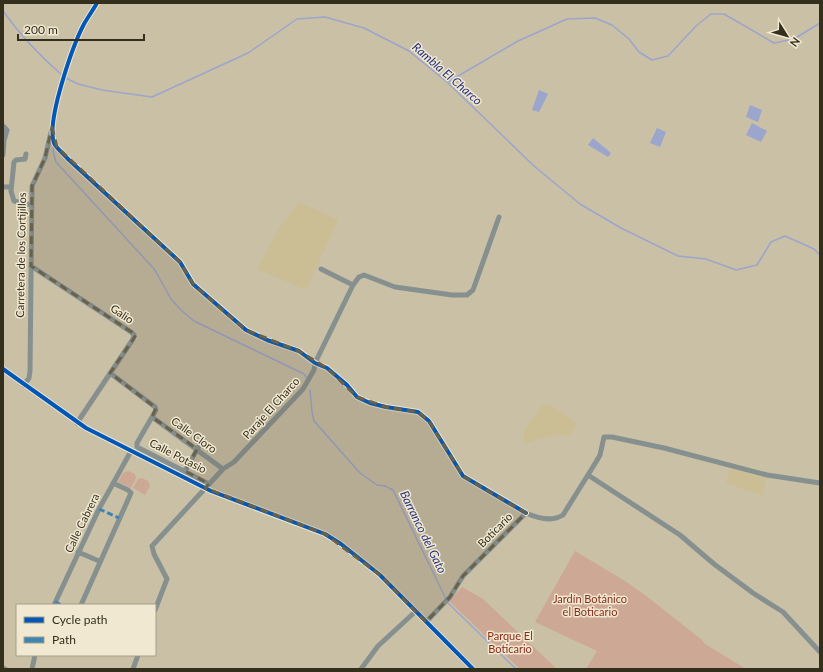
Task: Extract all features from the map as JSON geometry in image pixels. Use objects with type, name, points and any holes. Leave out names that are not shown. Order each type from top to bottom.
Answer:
[{"type":"street","name":"Carretera de los Cortijillos","points":[[24,385],[29,378],[30,371],[32,186],[45,158],[66,70],[85,22],[97,3]]},
{"type":"street","points":[[52,127],[54,143],[68,159],[180,262],[193,284],[246,330],[267,340],[299,351],[315,363],[328,368],[358,397],[364,400],[386,407],[418,412],[429,421],[463,476],[526,513]]},
{"type":"street","points":[[3,155],[5,128]]},
{"type":"street","points":[[26,154],[25,159],[16,160],[14,162],[11,187],[14,201],[31,205]]},
{"type":"street","points":[[3,187],[11,187]]},
{"type":"street","points":[[321,269],[353,285],[359,277],[364,276],[395,287],[452,295],[467,295],[473,290],[499,217]]},
{"type":"street","name":"Galio","points":[[30,266],[134,335],[133,339],[77,423]]},
{"type":"street","name":"Paraje El Charco","points":[[156,607],[167,579],[154,554],[152,546],[223,469],[234,462],[302,390],[314,370],[315,363],[353,285]]},
{"type":"street","points":[[3,370],[77,423],[131,451],[205,488],[325,534],[380,575],[473,669]]},
{"type":"street","points":[[110,373],[155,407],[156,410],[152,417]]},
{"type":"street","name":"Calle Potasio","points":[[152,417],[137,443],[137,447],[209,484]]},
{"type":"street","name":"Calle Cloro","points":[[152,417],[223,469]]},
{"type":"street","name":"Boticario","points":[[426,622],[450,597],[463,576],[526,513],[537,518],[560,516],[563,514],[600,455],[604,437],[607,436],[664,448],[767,476],[820,483]]},
{"type":"street","points":[[184,471],[203,439]]},
{"type":"street","name":"Calle Cabrera","points":[[54,604],[78,552],[131,451]]},
{"type":"street","points":[[588,476],[680,535],[714,564],[753,593],[783,612],[820,652]]},
{"type":"street","points":[[81,604],[99,561],[131,493],[128,490],[113,484]]},
{"type":"street","points":[[78,552],[99,561]]},
{"type":"street","points":[[361,669],[378,646],[416,611]]},
{"type":"street","points":[[32,669],[35,656]]},
{"type":"street","points":[[133,669],[138,656]]},
{"type":"highlighted area","points":[[52,127],[57,147],[180,262],[193,284],[246,330],[299,351],[327,368],[357,397],[386,407],[418,412],[429,421],[463,476],[526,513],[463,576],[450,597],[426,622],[380,575],[325,534],[205,488],[209,484],[185,471],[197,449],[152,417],[156,408],[110,373],[136,335],[31,266],[32,186],[45,158]]},
{"type":"shaded area","points":[[299,202],[338,220],[306,290],[257,269],[278,230]]},
{"type":"shaded area","points":[[550,405],[578,423],[571,435],[550,436],[524,444],[524,432],[541,406]]},
{"type":"shaded area","points":[[730,468],[766,478],[763,496],[726,483]]},
{"type":"green space","points":[[128,471],[135,474],[136,478],[131,488],[118,482],[123,473]]},
{"type":"green space","points":[[142,478],[148,481],[150,486],[145,495],[133,488],[138,479]]},
{"type":"green space","name":"Jardín Botánico el Boticario","points":[[575,551],[625,581],[645,595],[702,640],[705,644],[746,669],[586,669],[597,651],[535,622]]},
{"type":"green space","name":"Parque El Boticario","points":[[462,587],[483,599],[557,669],[520,669],[449,601]]},
{"type":"water","points":[[539,90],[548,94],[539,112],[532,110]]},
{"type":"water","points":[[750,105],[762,110],[758,122],[746,117]]},
{"type":"water","points":[[752,123],[767,131],[761,142],[746,135]]},
{"type":"water","points":[[657,128],[666,132],[660,147],[650,143]]},
{"type":"water","points":[[593,138],[611,153],[608,157],[588,145]]},
{"type":"waterway","name":"Rambla El Charco","points":[[3,11],[31,45],[63,76]]},
{"type":"waterway","points":[[448,82],[518,41],[567,19],[595,18],[612,25],[629,39],[639,52],[652,60],[668,56],[696,26],[711,14],[724,14],[774,43],[794,39],[820,23]]},
{"type":"waterway","name":"Rambla El Charco","points":[[66,78],[78,84],[102,90],[152,97],[248,53],[297,19],[325,17],[364,28],[409,51],[447,82],[534,166],[580,204],[621,228],[678,256],[706,259],[736,270],[757,265],[771,242],[785,236],[814,249],[820,255]]},
{"type":"waterway","name":"Barranco del Gato","points":[[54,147],[53,151],[56,162],[155,270],[171,299],[181,310],[194,321],[304,374],[306,377]]},
{"type":"waterway","name":"Barranco del Gato","points":[[310,390],[314,421],[360,473],[377,485],[385,486],[393,490],[446,599]]},
{"type":"waterway","name":"Barranco del Gato","points":[[448,603],[516,669]]},
{"type":"marked path","points":[[99,509],[119,518]]},
{"type":"marked path","points":[[55,602],[60,604]]},
{"type":"cycle path","points":[[97,3],[79,34],[62,83],[54,118],[53,132],[56,147],[180,262],[193,284],[246,330],[267,340],[299,351],[315,363],[327,368],[347,385],[357,397],[370,403],[386,407],[418,412],[429,421],[463,476],[526,513]]},
{"type":"cycle path","points":[[3,369],[86,428],[211,491],[325,534],[341,544],[380,575],[473,669]]}]
